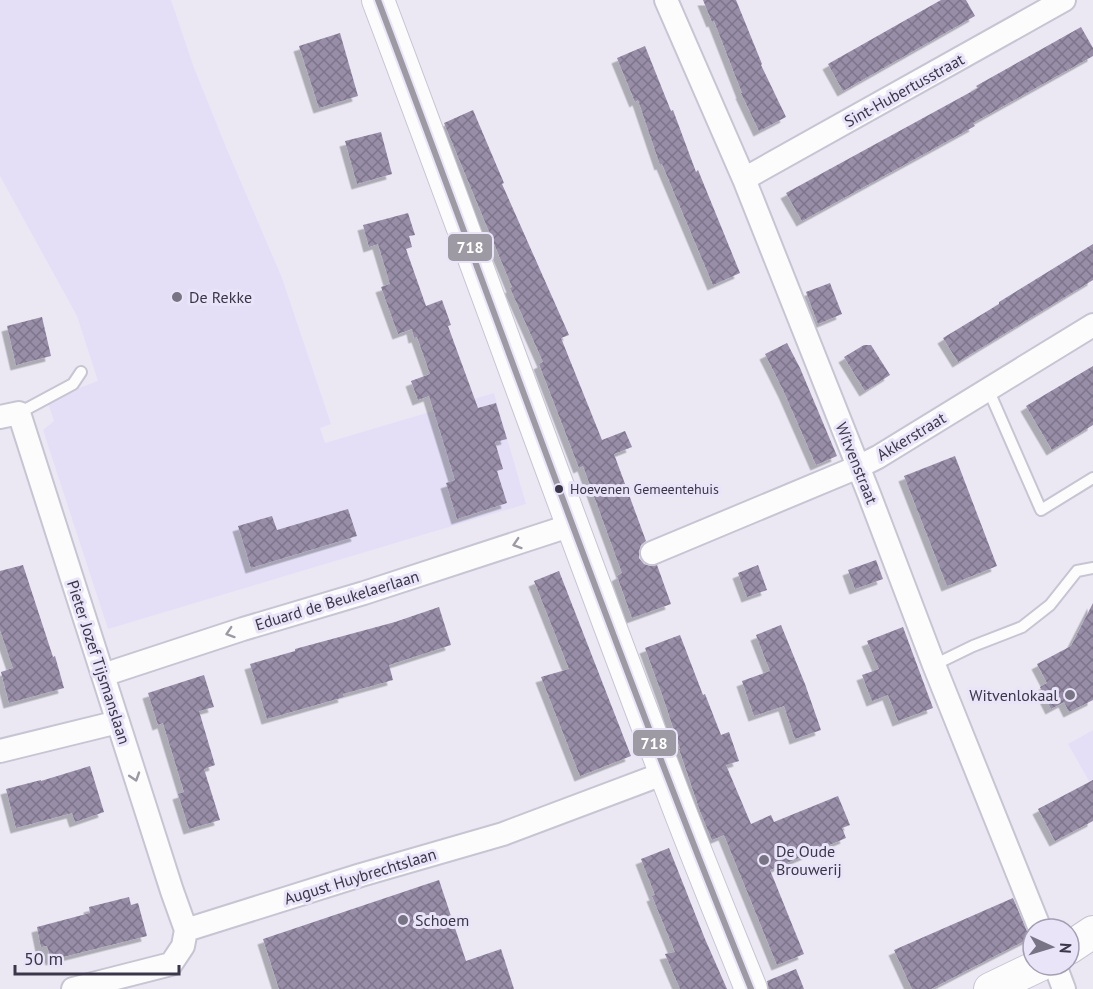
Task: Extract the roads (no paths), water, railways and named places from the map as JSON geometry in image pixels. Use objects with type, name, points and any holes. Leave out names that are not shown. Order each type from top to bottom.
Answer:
[{"type":"main road","points":[[378,0],[665,773],[751,989]]},
{"type":"main road","points":[[990,989],[1021,974]]},
{"type":"street","name":"Witvenstraat","points":[[666,0],[744,179],[1035,917]]},
{"type":"street","name":"Sint-Hubertusstraat","points":[[744,179],[1064,0]]},
{"type":"street","name":"Akkerstraat","points":[[652,553],[878,457],[1093,325]]},
{"type":"street","name":"Pieter Jozef Tijsmanslaan","points":[[10,415],[103,675],[186,930]]},
{"type":"street","name":"Eduard de Beukelaerlaan","points":[[103,675],[572,525]]},
{"type":"street","points":[[0,752],[117,722]]},
{"type":"street","name":"August Huybrechtslaan","points":[[186,930],[503,834],[665,773]]},
{"type":"street","points":[[73,989],[171,964],[183,946],[186,930]]},
{"type":"lane","points":[[10,415],[74,384],[81,372]]},
{"type":"lane","points":[[988,389],[1041,510],[1093,478]]},
{"type":"lane","points":[[934,665],[973,646],[1022,627],[1050,605],[1077,572],[1093,568]]},
{"type":"place","name":"De Rekke","points":[[177,297]]},
{"type":"place","name":"Hoevenen Gemeentehuis","points":[[559,489]]},
{"type":"place","name":"Witvenlokaal","points":[[1070,695]]},
{"type":"place","name":"De Oude Brouwerij","points":[[764,860]]},
{"type":"place","name":"Schoem","points":[[403,920]]}]
